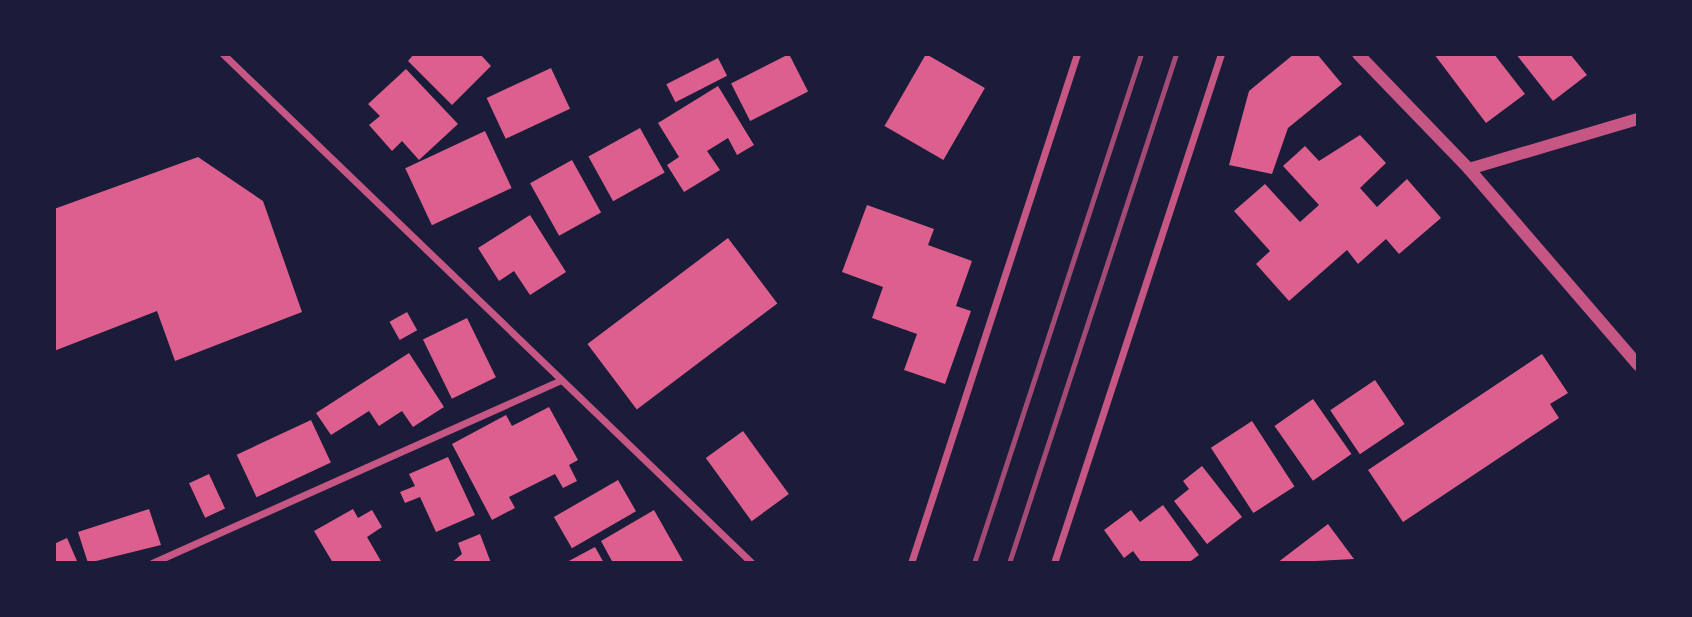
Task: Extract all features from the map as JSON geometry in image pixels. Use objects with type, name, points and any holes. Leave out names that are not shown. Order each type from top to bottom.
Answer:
[{"type":"street","points":[[223,54],[559,381],[752,563]]},
{"type":"street","points":[[911,563],[1077,54]]},
{"type":"street","points":[[1054,563],[1221,54]]},
{"type":"street","points":[[1358,54],[1469,169],[1638,365]]},
{"type":"street","points":[[1469,169],[1638,119]]},
{"type":"street","points":[[152,563],[559,381]]},
{"type":"building","points":[[414,54],[480,54],[491,66],[452,105],[408,61]]},
{"type":"building","points":[[789,54],[808,91],[750,121],[731,84]]},
{"type":"building","points":[[926,54],[985,88],[943,160],[884,126]]},
{"type":"building","points":[[1294,54],[1317,54],[1342,84],[1288,128],[1272,174],[1229,165],[1249,91]]},
{"type":"building","points":[[1434,54],[1494,54],[1525,94],[1486,123]]},
{"type":"building","points":[[1516,54],[1570,54],[1587,75],[1553,101]]},
{"type":"building","points":[[718,58],[727,76],[675,102],[666,84]]},
{"type":"building","points":[[551,68],[570,109],[506,139],[487,98]]},
{"type":"building","points":[[406,69],[458,124],[419,160],[402,141],[392,151],[369,125],[380,116],[368,104]]},
{"type":"building","points":[[718,86],[754,145],[737,155],[728,138],[707,151],[720,170],[684,192],[667,165],[679,157],[658,123]]},
{"type":"building","points":[[640,128],[665,173],[613,201],[588,157]]},
{"type":"building","points":[[485,131],[512,188],[432,225],[405,168]]},
{"type":"building","points":[[1360,135],[1386,163],[1360,188],[1377,207],[1407,179],[1441,218],[1399,254],[1386,239],[1358,264],[1347,250],[1289,301],[1256,264],[1270,251],[1234,211],[1265,184],[1300,222],[1319,205],[1283,166],[1305,146],[1319,161]]},
{"type":"building","points":[[198,157],[263,201],[302,312],[175,361],[157,311],[54,351],[54,209]]},
{"type":"building","points":[[572,160],[601,212],[559,236],[530,183]]},
{"type":"building","points":[[867,205],[934,229],[928,245],[972,261],[956,306],[971,311],[945,384],[904,370],[917,334],[872,318],[883,287],[842,272]]},
{"type":"building","points":[[530,215],[566,272],[530,295],[514,271],[499,281],[478,248]]},
{"type":"building","points":[[728,238],[777,303],[637,409],[587,344]]},
{"type":"building","points":[[407,312],[417,330],[400,340],[390,322]]},
{"type":"building","points":[[467,318],[496,377],[452,399],[423,339]]},
{"type":"building","points":[[409,353],[444,407],[413,427],[402,411],[379,426],[369,411],[331,435],[316,413]]},
{"type":"building","points":[[1542,354],[1568,393],[1550,404],[1559,418],[1403,522],[1368,470]]},
{"type":"building","points":[[1375,380],[1405,424],[1360,454],[1330,410]]},
{"type":"building","points":[[1313,399],[1351,454],[1313,481],[1274,426]]},
{"type":"building","points":[[549,407],[578,460],[569,465],[577,481],[563,488],[555,474],[509,497],[515,508],[492,520],[452,444],[506,415],[512,426]]},
{"type":"building","points":[[311,420],[331,463],[257,497],[237,455]]},
{"type":"building","points":[[1252,421],[1294,486],[1253,513],[1211,448]]},
{"type":"building","points":[[743,431],[789,494],[752,521],[706,458]]},
{"type":"building","points":[[448,457],[475,515],[436,532],[420,497],[405,503],[400,492],[415,486],[409,474]]},
{"type":"building","points":[[1202,466],[1242,517],[1207,544],[1174,501],[1189,489],[1183,481]]},
{"type":"building","points":[[209,474],[225,508],[205,518],[189,483]]},
{"type":"building","points":[[618,480],[636,511],[572,548],[554,517]]},
{"type":"building","points":[[1163,505],[1199,555],[1188,563],[1142,563],[1133,551],[1124,558],[1104,530],[1131,510],[1140,522]]},
{"type":"building","points":[[149,509],[161,545],[88,563],[78,532]]},
{"type":"building","points":[[353,509],[358,518],[372,510],[382,527],[367,537],[382,563],[333,563],[314,531]]},
{"type":"building","points":[[654,510],[684,563],[613,563],[601,541]]},
{"type":"building","points":[[1328,524],[1354,559],[1277,563]]},
{"type":"building","points":[[480,534],[491,563],[451,563],[462,554],[458,543]]},
{"type":"building","points":[[67,538],[77,561],[54,563],[54,544]]},
{"type":"building","points":[[595,547],[604,563],[565,563]]},
{"type":"railway","points":[[974,563],[1141,54]]},
{"type":"railway","points":[[1009,563],[1176,54]]}]
